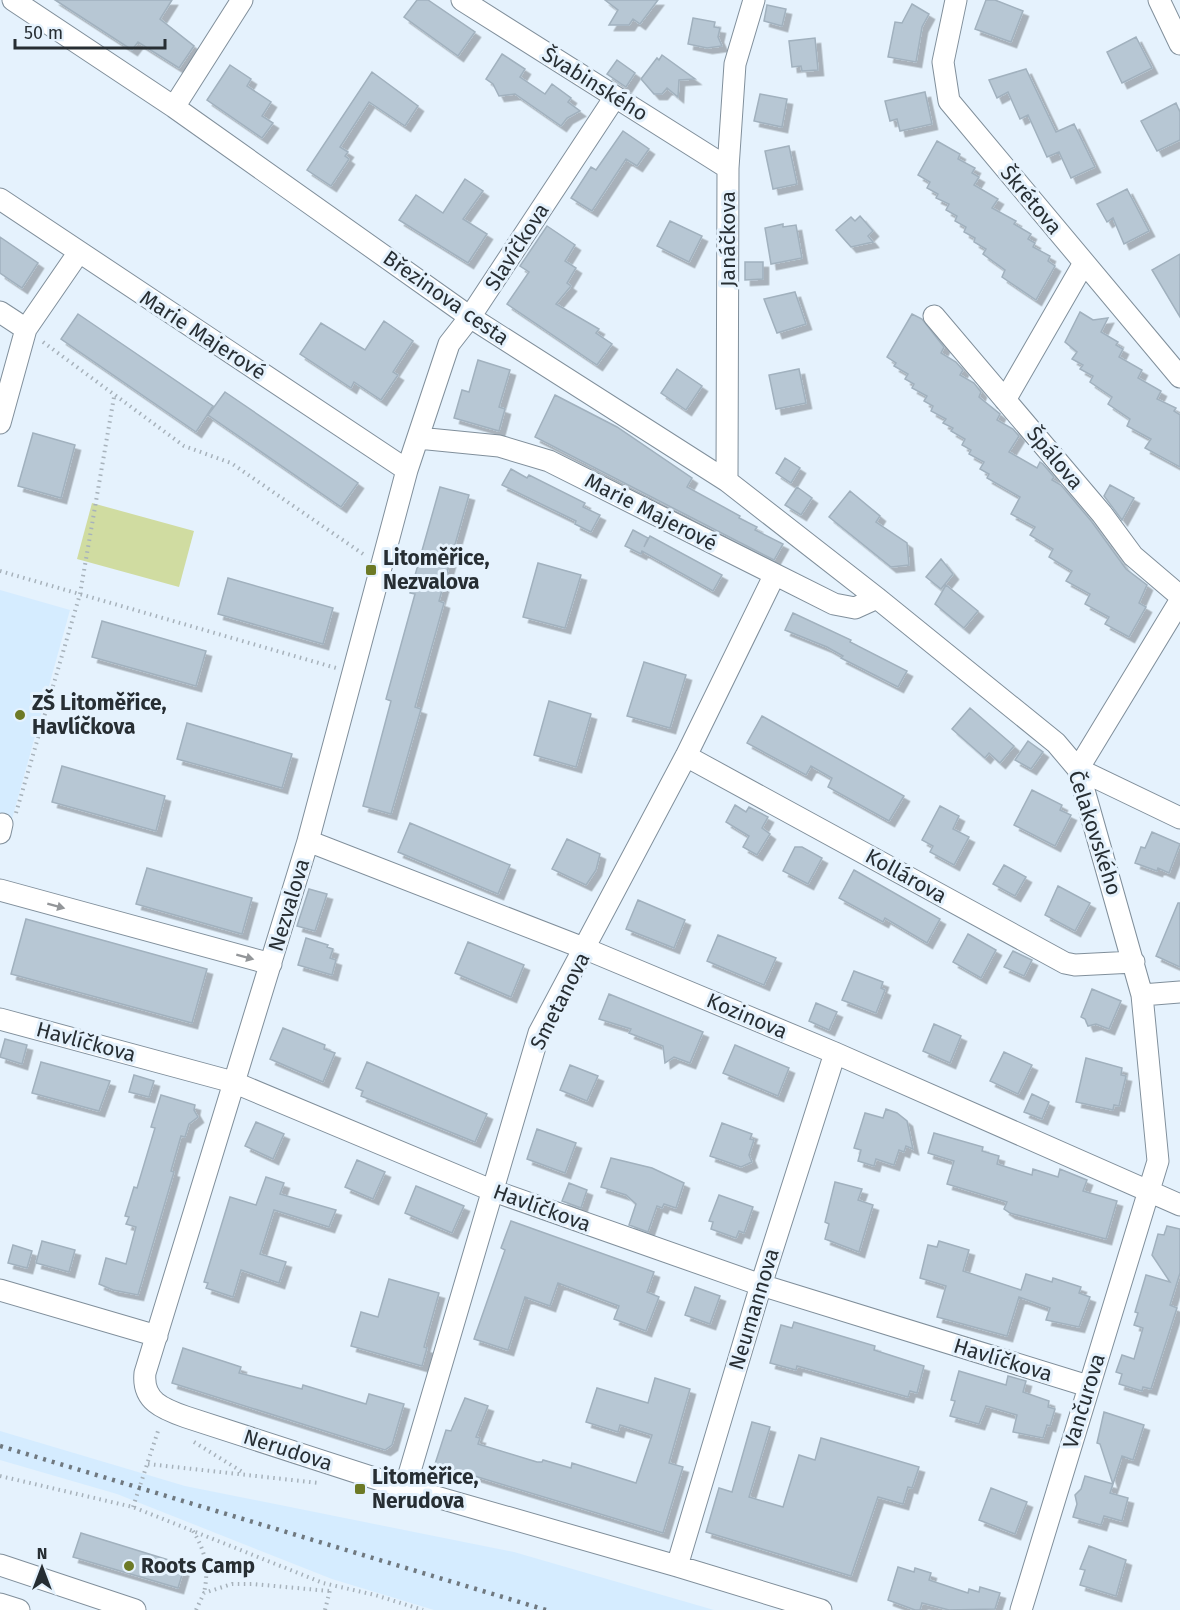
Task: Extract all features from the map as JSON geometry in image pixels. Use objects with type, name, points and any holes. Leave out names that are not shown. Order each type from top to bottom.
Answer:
[{"type":"street","name":"Březinova cesta","points":[[13,0],[174,106],[470,317],[727,481],[877,598]]},
{"type":"street","points":[[174,106],[242,0]]},
{"type":"street","name":"Švabinského","points":[[462,0],[728,168]]},
{"type":"street","name":"Janáčkova","points":[[727,481],[728,168],[735,64],[754,0]]},
{"type":"street","name":"Škrétova","points":[[956,0],[943,62],[949,102],[1180,377]]},
{"type":"street","points":[[1159,0],[1180,44]]},
{"type":"street","name":"Slavíčkova","points":[[407,470],[448,344],[470,317],[615,97]]},
{"type":"street","name":"Marie Majerové","points":[[0,199],[407,470]]},
{"type":"street","points":[[0,423],[26,329],[79,252]]},
{"type":"street","points":[[1005,400],[1084,262]]},
{"type":"street","points":[[0,312],[26,329]]},
{"type":"street","name":"Špálova","points":[[934,316],[1102,514],[1133,556],[1180,596]]},
{"type":"street","name":"Marie Majerové","points":[[418,438],[499,446],[523,451],[579,475],[774,576]]},
{"type":"street","name":"Nezvalova","points":[[157,1336],[308,841],[407,470]]},
{"type":"street","points":[[774,576],[846,608],[855,608],[877,598]]},
{"type":"street","name":"Smetanova","points":[[405,1488],[539,1033],[586,949],[686,756],[774,576]]},
{"type":"street","name":"Čelakovského","points":[[877,598],[1056,743],[1078,769],[1142,995],[1158,1161],[1148,1193]]},
{"type":"street","points":[[1180,601],[1078,769],[1180,818]]},
{"type":"street","name":"Kollárova","points":[[686,756],[1065,963],[1075,965],[1134,962]]},
{"type":"street","name":"Kozinova","points":[[308,841],[586,949],[835,1053],[1148,1193],[1180,1205]]},
{"type":"street","points":[[0,891],[271,964]]},
{"type":"street","points":[[1142,995],[1180,992]]},
{"type":"street","name":"Havlíčkova","points":[[0,1019],[233,1082],[491,1190],[761,1285],[1088,1386]]},
{"type":"street","name":"Neumannova","points":[[677,1566],[761,1285],[835,1053]]},
{"type":"street","name":"Vančurova","points":[[1021,1610],[1148,1193]]},
{"type":"street","points":[[0,1290],[157,1336]]},
{"type":"street","name":"Nerudova","points":[[157,1336],[144,1386],[149,1398],[164,1409],[405,1488],[821,1610]]},
{"type":"street","points":[[0,1564],[94,1604],[135,1610]]},
{"type":"street","points":[[0,1604],[18,1610]]},
{"type":"path","points":[[26,329],[114,397],[184,446],[231,463],[382,567]]},
{"type":"path","points":[[1,828],[12,827],[80,594],[114,397]]},
{"type":"path","points":[[0,571],[354,674]]},
{"type":"path","points":[[133,1507],[159,1428],[170,1431]]},
{"type":"path","points":[[203,1441],[191,1438],[247,1475]]},
{"type":"path","points":[[148,1464],[326,1481],[315,1476]]},
{"type":"path","points":[[0,1476],[133,1507],[331,1585],[423,1610]]},
{"type":"path","points":[[194,1532],[206,1557],[207,1575],[204,1593],[196,1610]]},
{"type":"path","points":[[204,1593],[232,1584],[329,1591]]},
{"type":"path","points":[[325,1610],[331,1585]]},
{"type":"shaded area","name":"ZŠ Litoměřice, Havlíčkova","points":[[0,590],[70,610],[11,823],[0,820]]},
{"type":"shaded area","points":[[0,1431],[185,1486],[514,1552],[714,1610],[434,1610],[332,1579],[117,1494],[0,1460]]},
{"type":"green space","points":[[92,503],[194,531],[179,587],[77,559]]},
{"type":"building","points":[[55,0],[172,0],[160,19],[194,46],[179,68],[138,42],[132,50]]},
{"type":"building","points":[[417,0],[428,0],[475,32],[458,56],[404,17]]},
{"type":"building","points":[[605,0],[658,0],[640,24],[633,19],[629,25],[609,25],[618,10]]},
{"type":"building","points":[[986,0],[995,0],[1023,11],[1011,42],[975,29]]},
{"type":"building","points":[[912,4],[929,14],[922,27],[916,62],[888,57],[895,22],[902,23]]},
{"type":"building","points":[[767,5],[786,9],[782,26],[764,21]]},
{"type":"building","points":[[693,18],[715,22],[714,27],[720,28],[718,37],[722,46],[707,48],[688,44]]},
{"type":"building","points":[[1136,37],[1152,68],[1122,83],[1107,52]]},
{"type":"building","points":[[815,38],[818,70],[802,71],[801,66],[792,67],[789,41]]},
{"type":"building","points":[[502,54],[525,69],[520,77],[545,94],[552,84],[571,98],[568,102],[580,111],[567,118],[561,126],[515,94],[499,96],[493,84],[486,79]]},
{"type":"building","points":[[662,55],[695,79],[679,80],[678,97],[667,88],[662,94],[654,94],[641,79]]},
{"type":"building","points":[[617,60],[635,73],[626,87],[607,74]]},
{"type":"building","points":[[230,65],[251,79],[247,86],[271,102],[262,116],[273,123],[262,138],[207,100]]},
{"type":"building","points":[[1026,69],[1056,132],[1074,124],[1095,167],[1071,178],[1059,152],[1047,157],[1028,115],[1020,119],[1008,92],[997,98],[989,80]]},
{"type":"building","points":[[372,72],[418,106],[405,126],[369,102],[340,147],[348,152],[345,156],[349,159],[331,186],[307,170]]},
{"type":"building","points":[[925,92],[932,124],[900,131],[897,119],[890,121],[885,101]]},
{"type":"building","points":[[760,94],[787,99],[782,127],[754,121]]},
{"type":"building","points":[[1176,103],[1180,112],[1180,140],[1157,151],[1141,121]]},
{"type":"building","points":[[623,131],[649,149],[637,166],[626,159],[592,211],[571,198],[591,167],[596,170]]},
{"type":"building","points":[[937,141],[960,154],[958,159],[975,168],[972,173],[979,177],[974,185],[998,199],[992,208],[1016,221],[1014,224],[1031,234],[1028,239],[1035,243],[1033,247],[1050,256],[1048,261],[1055,266],[1036,300],[1002,277],[1005,270],[983,254],[986,249],[974,242],[975,238],[964,232],[966,227],[955,221],[957,216],[946,210],[949,204],[936,198],[938,194],[927,188],[930,182],[918,175]]},
{"type":"building","points":[[789,146],[797,184],[773,189],[765,151]]},
{"type":"building","points":[[465,179],[483,191],[463,219],[487,234],[468,263],[399,220],[416,195],[443,213]]},
{"type":"building","points":[[1127,189],[1149,231],[1124,244],[1113,218],[1107,222],[1097,204]]},
{"type":"building","points":[[860,216],[873,231],[868,236],[873,242],[851,247],[836,230],[851,217],[855,221]]},
{"type":"building","points":[[670,221],[702,236],[689,262],[657,246]]},
{"type":"building","points":[[783,224],[783,227],[796,225],[802,258],[771,264],[765,228]]},
{"type":"building","points":[[547,226],[575,245],[565,261],[576,268],[567,283],[571,286],[556,304],[599,329],[596,333],[612,344],[597,365],[507,304],[529,272],[520,266]]},
{"type":"building","points":[[0,237],[38,263],[22,288],[0,273]]},
{"type":"building","points":[[1180,254],[1180,317],[1152,270]]},
{"type":"building","points":[[745,262],[763,262],[763,279],[745,280]]},
{"type":"building","points":[[795,292],[806,324],[777,333],[764,299]]},
{"type":"building","points":[[1080,312],[1093,320],[1108,318],[1101,332],[1118,342],[1116,345],[1123,349],[1119,357],[1142,370],[1138,378],[1161,391],[1157,399],[1176,408],[1174,411],[1180,415],[1180,467],[1145,448],[1151,439],[1127,426],[1130,419],[1108,404],[1112,397],[1090,382],[1093,376],[1080,369],[1083,365],[1072,359],[1077,352],[1065,342]]},
{"type":"building","points":[[78,314],[213,406],[196,432],[61,339]]},
{"type":"building","points":[[912,314],[922,319],[944,347],[941,353],[956,362],[963,370],[960,375],[974,383],[981,392],[979,397],[1000,414],[997,420],[1013,429],[1019,436],[1009,452],[1037,468],[1040,462],[1043,464],[1054,477],[1052,480],[1061,485],[1092,522],[1126,569],[1147,585],[1139,603],[1146,607],[1129,637],[1105,624],[1109,617],[1085,604],[1090,594],[1066,581],[1072,571],[1049,557],[1053,549],[1030,535],[1035,527],[1011,514],[1020,497],[987,478],[989,474],[980,469],[984,462],[969,454],[971,450],[962,445],[965,439],[951,431],[953,428],[943,423],[946,419],[931,411],[933,406],[924,401],[927,396],[912,388],[914,384],[905,379],[908,374],[894,366],[896,363],[887,357]]},
{"type":"building","points":[[384,321],[413,341],[393,372],[398,375],[381,400],[354,382],[351,388],[300,354],[321,323],[365,350]]},
{"type":"building","points":[[478,360],[510,370],[499,407],[505,409],[499,431],[454,418],[462,390],[469,392]]},
{"type":"building","points":[[677,369],[702,386],[686,410],[661,393]]},
{"type":"building","points":[[799,369],[806,403],[776,409],[769,375]]},
{"type":"building","points":[[225,392],[358,483],[341,507],[208,415]]},
{"type":"building","points":[[555,395],[617,427],[692,478],[687,487],[740,516],[739,518],[757,527],[755,530],[783,544],[774,560],[535,437]]},
{"type":"building","points":[[33,433],[75,445],[61,498],[18,486]]},
{"type":"building","points":[[785,458],[800,468],[791,483],[776,473]]},
{"type":"building","points":[[511,469],[527,478],[529,475],[585,503],[583,507],[600,515],[591,532],[575,524],[576,521],[502,485]]},
{"type":"building","points":[[1110,485],[1134,498],[1122,520],[1104,496]]},
{"type":"building","points":[[440,487],[469,495],[439,601],[444,603],[415,707],[421,709],[391,814],[363,806],[391,701],[386,699],[415,594],[410,593]]},
{"type":"building","points":[[797,487],[812,498],[801,515],[785,505]]},
{"type":"building","points":[[850,491],[880,516],[876,522],[907,543],[909,565],[891,567],[829,517]]},
{"type":"building","points":[[633,530],[648,538],[644,547],[650,536],[722,575],[713,591],[642,551],[641,554],[625,546]]},
{"type":"building","points":[[941,559],[953,574],[941,589],[926,577]]},
{"type":"building","points":[[538,563],[581,575],[565,628],[523,617]]},
{"type":"building","points":[[228,578],[333,608],[323,644],[218,614]]},
{"type":"building","points":[[946,585],[978,611],[964,628],[935,604]]},
{"type":"building","points":[[793,613],[851,640],[850,642],[907,671],[898,687],[841,658],[843,656],[827,647],[785,630]]},
{"type":"building","points":[[102,621],[206,651],[196,686],[92,657]]},
{"type":"building","points":[[644,662],[686,675],[670,728],[627,716]]},
{"type":"building","points":[[549,701],[591,714],[576,767],[534,755]]},
{"type":"building","points":[[970,708],[1014,746],[1000,763],[989,753],[985,758],[952,729]]},
{"type":"building","points":[[762,716],[904,796],[889,821],[828,787],[832,778],[811,766],[806,775],[747,743]]},
{"type":"building","points":[[187,723],[292,754],[282,788],[177,759]]},
{"type":"building","points":[[1028,741],[1043,752],[1031,769],[1015,760]]},
{"type":"building","points":[[62,766],[165,796],[156,831],[52,802]]},
{"type":"building","points":[[1032,790],[1062,805],[1060,810],[1071,815],[1055,846],[1014,825]]},
{"type":"building","points":[[735,805],[746,812],[749,807],[768,817],[762,828],[770,834],[757,855],[743,847],[749,836],[726,822]]},
{"type":"building","points":[[940,806],[959,816],[953,829],[969,837],[954,865],[930,852],[933,846],[922,840]]},
{"type":"building","points":[[410,823],[510,865],[498,894],[398,852]]},
{"type":"building","points":[[1152,832],[1180,844],[1169,873],[1135,863],[1141,847],[1145,848]]},
{"type":"building","points":[[567,839],[600,854],[596,870],[586,885],[552,869]]},
{"type":"building","points":[[795,847],[802,847],[822,858],[808,884],[783,871]]},
{"type":"building","points":[[1004,865],[1026,877],[1015,896],[993,884]]},
{"type":"building","points":[[147,868],[252,898],[242,934],[136,904]]},
{"type":"building","points":[[854,870],[940,919],[927,943],[885,918],[883,922],[839,898]]},
{"type":"building","points":[[1058,886],[1090,903],[1075,931],[1045,915]]},
{"type":"building","points":[[309,889],[327,894],[315,931],[297,926]]},
{"type":"building","points":[[638,900],[685,920],[674,948],[626,929]]},
{"type":"building","points":[[1178,903],[1180,903],[1180,967],[1156,956]]},
{"type":"building","points":[[26,919],[207,969],[192,1023],[11,974]]},
{"type":"building","points":[[968,934],[996,950],[981,978],[953,962]]},
{"type":"building","points":[[718,935],[776,958],[764,985],[707,961]]},
{"type":"building","points":[[306,938],[328,945],[327,947],[333,949],[330,958],[336,960],[332,975],[298,965]]},
{"type":"building","points":[[468,942],[524,965],[511,997],[455,973]]},
{"type":"building","points":[[1013,951],[1032,960],[1024,976],[1004,967]]},
{"type":"building","points":[[854,971],[883,982],[881,988],[885,990],[876,1013],[842,1000]]},
{"type":"building","points":[[1092,989],[1121,1001],[1109,1029],[1096,1024],[1088,1026],[1085,1019],[1081,1017]]},
{"type":"building","points":[[609,994],[703,1032],[690,1063],[674,1057],[665,1063],[663,1046],[629,1033],[631,1029],[599,1019]]},
{"type":"building","points":[[816,1003],[837,1012],[829,1030],[809,1021]]},
{"type":"building","points":[[934,1024],[961,1036],[950,1063],[923,1051]]},
{"type":"building","points":[[283,1028],[325,1045],[324,1049],[335,1053],[323,1082],[270,1059]]},
{"type":"building","points":[[5,1039],[27,1045],[22,1064],[0,1057]]},
{"type":"building","points":[[735,1045],[789,1068],[778,1096],[723,1073]]},
{"type":"building","points":[[1004,1052],[1032,1065],[1018,1094],[990,1081]]},
{"type":"building","points":[[1086,1058],[1122,1068],[1121,1075],[1126,1076],[1119,1106],[1114,1105],[1113,1110],[1076,1102]]},
{"type":"building","points":[[41,1062],[110,1081],[99,1111],[32,1093]]},
{"type":"building","points":[[367,1062],[487,1114],[475,1142],[361,1096],[363,1091],[356,1088]]},
{"type":"building","points":[[570,1065],[598,1076],[587,1101],[560,1090]]},
{"type":"building","points":[[134,1075],[154,1081],[149,1097],[129,1092]]},
{"type":"building","points":[[1032,1094],[1049,1102],[1042,1119],[1024,1112]]},
{"type":"building","points":[[161,1095],[195,1105],[194,1110],[198,1117],[189,1124],[185,1137],[181,1136],[171,1171],[174,1172],[138,1295],[113,1290],[99,1284],[106,1258],[126,1264],[136,1227],[126,1224],[129,1217],[125,1216],[134,1187],[137,1188],[155,1128],[151,1127]]},
{"type":"building","points":[[886,1109],[897,1113],[907,1121],[913,1149],[906,1146],[904,1152],[899,1150],[894,1165],[876,1159],[874,1166],[858,1161],[861,1150],[854,1148],[865,1113],[883,1118]]},
{"type":"building","points":[[256,1122],[284,1134],[273,1159],[245,1146]]},
{"type":"building","points":[[722,1123],[752,1134],[750,1139],[754,1140],[749,1155],[752,1162],[741,1167],[710,1156]]},
{"type":"building","points":[[537,1129],[576,1143],[565,1173],[527,1159]]},
{"type":"building","points":[[934,1133],[983,1147],[982,1151],[999,1156],[997,1164],[1032,1175],[1033,1169],[1058,1177],[1060,1169],[1087,1180],[1083,1191],[1117,1201],[1106,1239],[1010,1213],[1004,1209],[1007,1202],[947,1184],[954,1161],[928,1153]]},
{"type":"building","points":[[611,1158],[652,1168],[684,1183],[676,1208],[664,1204],[662,1208],[657,1206],[648,1232],[629,1225],[636,1204],[626,1195],[601,1187]]},
{"type":"building","points":[[357,1160],[385,1172],[373,1199],[345,1187]]},
{"type":"building","points":[[266,1177],[284,1183],[280,1194],[336,1210],[329,1227],[274,1210],[260,1254],[286,1262],[279,1283],[241,1270],[233,1297],[206,1288],[208,1283],[204,1282],[230,1197],[256,1205]]},
{"type":"building","points":[[835,1182],[862,1189],[858,1200],[873,1205],[859,1252],[825,1239],[829,1224],[825,1222]]},
{"type":"building","points":[[569,1183],[587,1190],[581,1208],[562,1201]]},
{"type":"building","points":[[416,1186],[464,1206],[452,1233],[405,1213]]},
{"type":"building","points":[[719,1195],[753,1207],[744,1233],[739,1231],[736,1238],[711,1229],[713,1222],[709,1221]]},
{"type":"building","points":[[511,1221],[654,1272],[647,1292],[659,1297],[646,1331],[614,1319],[619,1306],[558,1283],[550,1306],[525,1297],[508,1350],[474,1339],[505,1250],[501,1248]]},
{"type":"building","points":[[1167,1226],[1180,1229],[1180,1273],[1170,1305],[1177,1308],[1151,1389],[1143,1387],[1142,1391],[1119,1384],[1122,1374],[1116,1372],[1122,1355],[1134,1359],[1143,1328],[1134,1325],[1138,1313],[1135,1312],[1146,1275],[1170,1282],[1152,1255],[1158,1234],[1164,1235]]},
{"type":"building","points":[[42,1241],[75,1250],[69,1272],[36,1263]]},
{"type":"building","points":[[939,1241],[969,1250],[963,1271],[1021,1290],[1026,1274],[1052,1282],[1053,1278],[1081,1287],[1079,1293],[1090,1297],[1079,1327],[1046,1320],[1050,1308],[1019,1297],[1007,1336],[937,1317],[946,1286],[920,1278],[928,1245],[937,1247]]},
{"type":"building","points":[[13,1245],[32,1251],[27,1268],[8,1263]]},
{"type":"building","points":[[389,1279],[439,1293],[424,1347],[427,1348],[422,1366],[351,1346],[361,1312],[378,1317]]},
{"type":"building","points":[[695,1287],[720,1296],[710,1324],[685,1315]]},
{"type":"building","points":[[794,1322],[875,1346],[874,1350],[924,1366],[917,1393],[910,1391],[908,1397],[797,1366],[796,1370],[770,1363],[781,1325],[792,1328]]},
{"type":"building","points":[[183,1348],[241,1367],[239,1373],[302,1389],[303,1385],[366,1404],[369,1394],[404,1404],[392,1445],[385,1450],[172,1383]]},
{"type":"building","points":[[959,1371],[1006,1385],[1008,1376],[1026,1381],[1023,1392],[1049,1401],[1048,1407],[1055,1409],[1050,1426],[1047,1425],[1043,1438],[1013,1432],[1017,1415],[986,1406],[979,1424],[950,1416],[955,1401],[951,1400]]},
{"type":"building","points":[[655,1378],[690,1389],[669,1463],[683,1467],[663,1533],[435,1464],[446,1430],[451,1431],[465,1398],[488,1406],[476,1437],[480,1438],[478,1444],[537,1462],[543,1460],[571,1468],[572,1463],[636,1483],[652,1435],[620,1425],[618,1432],[586,1422],[597,1388],[648,1403]]},
{"type":"building","points":[[1104,1412],[1144,1425],[1133,1460],[1122,1456],[1113,1484],[1100,1444],[1097,1443]]},
{"type":"building","points":[[752,1422],[770,1427],[749,1497],[783,1507],[799,1455],[815,1460],[821,1438],[919,1467],[912,1488],[908,1487],[903,1504],[878,1497],[851,1576],[706,1532],[719,1488],[732,1492]]},
{"type":"building","points":[[1085,1476],[1113,1484],[1110,1493],[1128,1498],[1122,1521],[1104,1516],[1101,1525],[1073,1517],[1077,1504],[1075,1495],[1081,1489]]},
{"type":"building","points":[[991,1488],[1027,1502],[1015,1534],[979,1520]]},
{"type":"building","points":[[81,1533],[185,1565],[178,1588],[73,1557]]},
{"type":"building","points":[[1089,1546],[1126,1560],[1116,1596],[1080,1585],[1085,1570],[1080,1569]]},
{"type":"building","points":[[898,1567],[914,1572],[915,1568],[931,1573],[929,1580],[968,1593],[969,1589],[979,1592],[980,1587],[1000,1593],[995,1609],[949,1610],[922,1603],[920,1610],[915,1610],[888,1600]]},
{"type":"railway","points":[[0,1446],[546,1610]]},
{"type":"place","name":"Litoměřice, Nezvalova","points":[[371,570]]},
{"type":"place","name":"ZŠ Litoměřice, Havlíčkova","points":[[20,715]]},
{"type":"place","name":"Litoměřice, Nerudova","points":[[360,1489]]},
{"type":"place","name":"Roots Camp","points":[[129,1566]]}]
